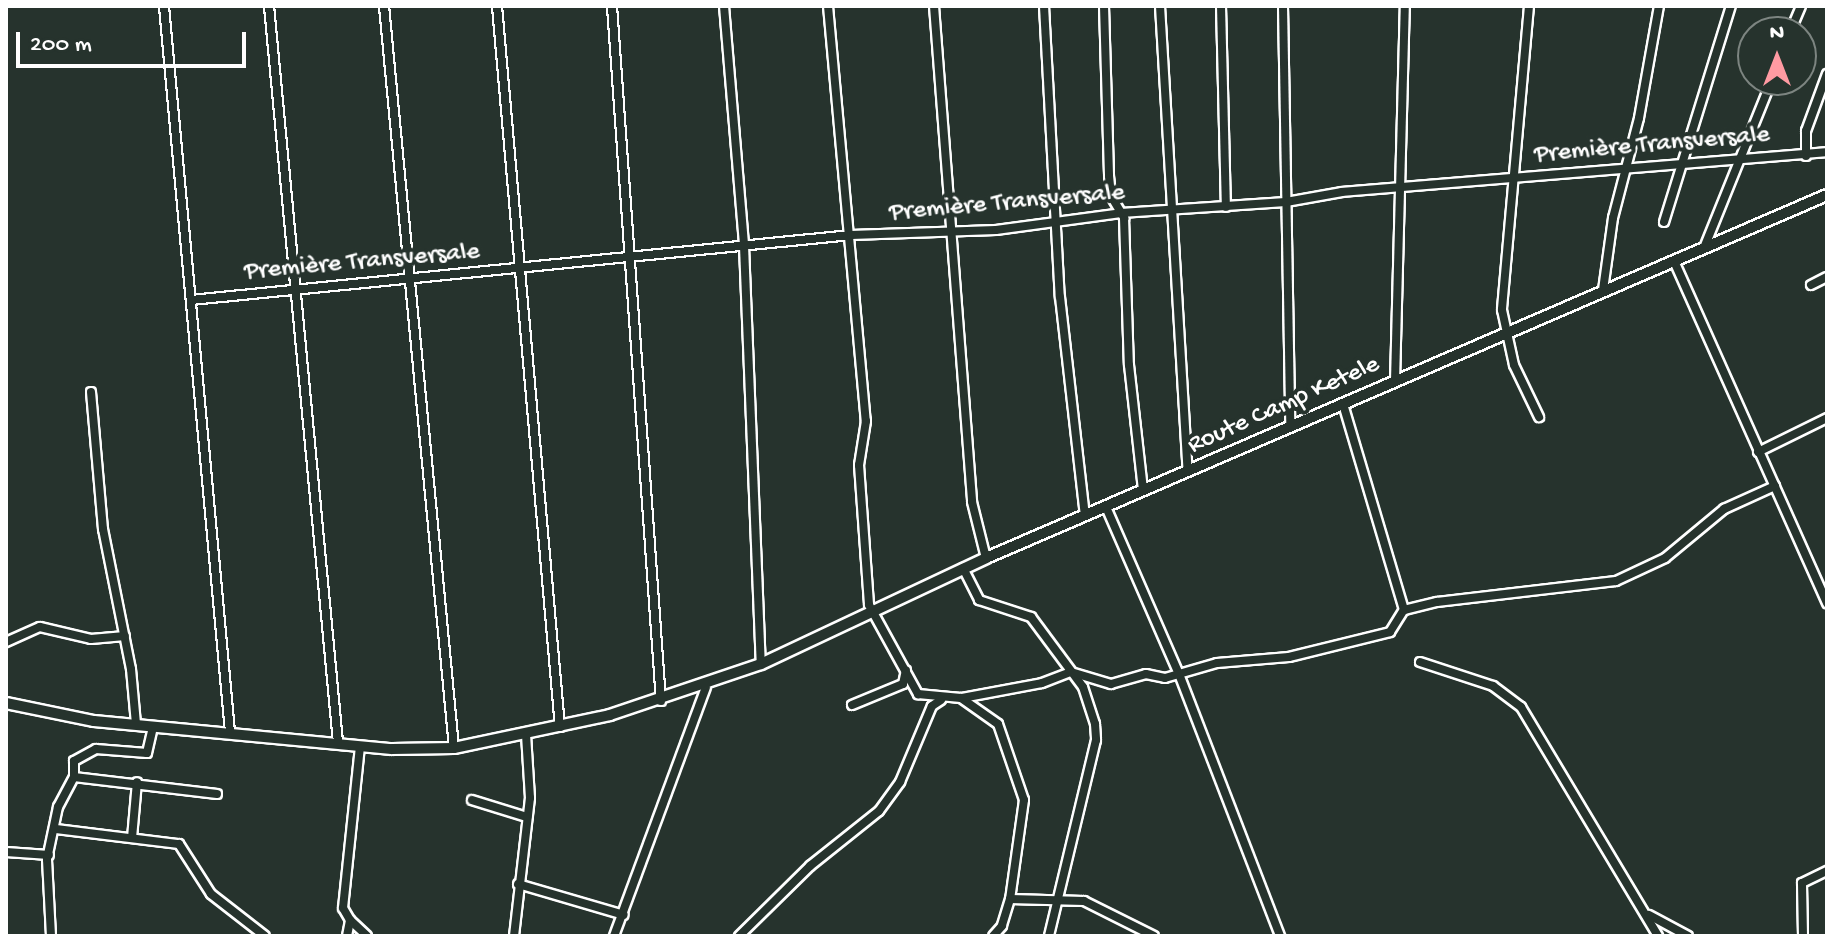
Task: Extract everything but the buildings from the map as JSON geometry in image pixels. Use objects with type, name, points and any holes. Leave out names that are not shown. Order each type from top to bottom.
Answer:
[{"type":"street","points":[[164,6],[230,732]]},
{"type":"street","points":[[269,6],[338,743]]},
{"type":"street","points":[[384,6],[454,748]]},
{"type":"street","points":[[497,6],[560,727]]},
{"type":"street","points":[[612,6],[661,701]]},
{"type":"street","points":[[724,6],[744,246],[761,664]]},
{"type":"street","points":[[828,6],[837,137],[851,235],[866,421],[859,465],[863,569],[872,612],[918,694],[941,700],[961,698],[1042,683],[1071,672],[1111,684],[1146,674],[1179,674],[1217,663],[1289,657],[1390,632],[1404,610],[1343,404]]},
{"type":"street","points":[[934,6],[972,502],[986,558]]},
{"type":"street","points":[[1044,6],[1047,133],[1060,224],[1062,312],[1085,516]]},
{"type":"street","points":[[1104,6],[1109,176],[1111,196],[1121,213],[1134,428],[1143,490]]},
{"type":"street","points":[[1160,6],[1176,211],[1188,471]]},
{"type":"street","points":[[1221,6],[1226,207]]},
{"type":"street","points":[[1283,6],[1290,426]]},
{"type":"street","points":[[1395,381],[1405,6]]},
{"type":"street","points":[[1529,6],[1518,178],[1502,310],[1505,333],[1539,417]]},
{"type":"street","points":[[1603,290],[1624,169],[1659,6]]},
{"type":"street","points":[[1664,222],[1731,6]]},
{"type":"street","points":[[1806,156],[1806,131],[1827,74]]},
{"type":"street","points":[[1704,248],[1765,96]]},
{"type":"street","name":"Première Transversale","points":[[191,300],[520,268],[630,261],[851,235],[949,233],[1060,224],[1121,213],[1286,202],[1399,188],[1739,156],[1806,156],[1827,152]]},
{"type":"street","name":"Route Camp Ketele","points":[[6,703],[61,716],[153,727],[230,732],[360,747],[454,748],[560,727],[661,701],[706,687],[761,664],[963,568],[1827,195]]},
{"type":"street","points":[[1674,261],[1827,603]]},
{"type":"street","points":[[1811,285],[1827,277]]},
{"type":"street","points":[[91,392],[103,529],[125,636],[136,724]]},
{"type":"street","points":[[1758,452],[1827,418]]},
{"type":"street","points":[[1404,610],[1616,581],[1665,558],[1724,509],[1775,486]]},
{"type":"street","points":[[1106,507],[1179,674],[1280,936]]},
{"type":"street","points":[[963,568],[977,597],[1028,614],[1071,672],[1091,706],[1096,740],[1061,899],[1049,936]]},
{"type":"street","points":[[6,642],[40,627],[91,639],[125,636]]},
{"type":"street","points":[[1420,662],[1493,686],[1521,707],[1658,936]]},
{"type":"street","points":[[852,705],[903,684],[906,669]]},
{"type":"street","points":[[614,936],[706,687]]},
{"type":"street","points":[[961,698],[994,717],[1023,791],[1010,899],[1002,926],[993,936]]},
{"type":"street","points":[[739,936],[810,866],[879,811],[900,782],[932,706],[941,700]]},
{"type":"street","points":[[51,936],[49,855],[58,807],[74,777],[79,755],[96,749],[147,753],[153,727]]},
{"type":"street","points":[[514,936],[530,776],[526,734]]},
{"type":"street","points":[[360,747],[343,908],[350,920],[367,936]]},
{"type":"street","points":[[74,777],[137,782],[217,794]]},
{"type":"street","points":[[132,838],[137,782]]},
{"type":"street","points":[[472,800],[527,817]]},
{"type":"street","points":[[56,829],[179,844],[211,894],[265,936]]},
{"type":"street","points":[[6,852],[49,855]]},
{"type":"street","points":[[1803,936],[1802,883],[1827,871]]},
{"type":"street","points":[[518,884],[624,915]]},
{"type":"street","points":[[1010,899],[1061,899],[1095,904],[1154,936]]},
{"type":"street","points":[[1648,915],[1688,936]]},
{"type":"street","points":[[347,936],[350,920]]}]
